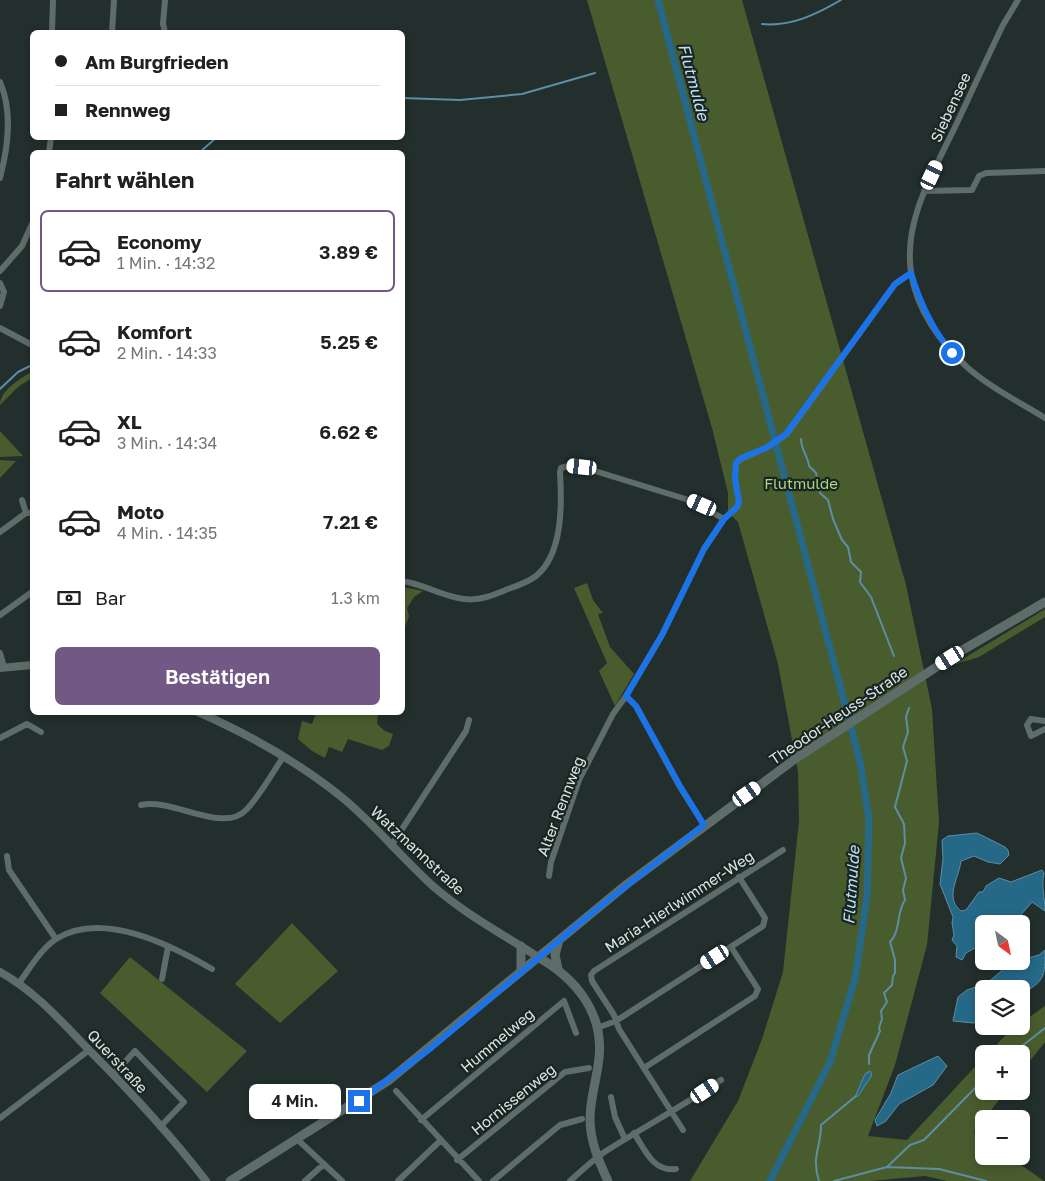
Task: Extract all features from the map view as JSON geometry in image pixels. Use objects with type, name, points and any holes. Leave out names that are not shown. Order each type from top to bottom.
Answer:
[{"type":"main road","name":"Theodor-Heuss-Straße","points":[[230,1181],[298,1140],[388,1081],[538,957],[704,825],[795,759],[950,658],[1045,602]]},
{"type":"main road","points":[[558,969],[555,952],[559,940]]},
{"type":"main road","points":[[521,971],[522,946]]},
{"type":"main road","points":[[538,957],[558,969],[580,991],[591,1010],[597,1028],[599,1059],[591,1098],[590,1120],[598,1158],[608,1181]]},
{"type":"street","points":[[52,30],[53,0]]},
{"type":"street","points":[[112,30],[114,0]]},
{"type":"street","points":[[164,30],[163,24],[165,0]]},
{"type":"street","name":"Siebensee","points":[[911,273],[910,258],[914,226],[924,191],[1003,25],[1018,0]]},
{"type":"street","points":[[0,82],[6,102],[8,138],[0,178]]},
{"type":"street","points":[[924,191],[972,190],[979,176],[986,174],[1045,171]]},
{"type":"street","points":[[0,271],[22,246],[30,228]]},
{"type":"street","points":[[911,273],[926,315],[937,335],[952,353],[985,381],[1045,418]]},
{"type":"street","name":"Alter Rennweg","points":[[549,876],[551,862],[579,780],[613,714],[626,696],[662,635],[704,549],[724,519],[737,507],[739,502],[735,479],[736,463],[741,458],[766,448],[786,434],[895,284],[911,273]]},
{"type":"street","points":[[0,283],[4,292],[0,306]]},
{"type":"street","points":[[0,328],[30,344]]},
{"type":"street","points":[[405,582],[455,598],[478,599],[500,593],[536,576],[550,556],[559,527],[562,508],[560,472],[561,468],[568,466],[582,467],[692,501],[724,519]]},
{"type":"street","points":[[0,532],[29,513],[22,500]]},
{"type":"street","points":[[0,615],[30,593]]},
{"type":"street","points":[[0,653],[2,668],[30,665]]},
{"type":"street","points":[[626,696],[636,706],[704,825]]},
{"type":"street","name":"Watzmannstraße","points":[[204,715],[241,732],[284,756],[344,800],[391,846],[462,910],[538,957]]},
{"type":"street","points":[[1045,721],[1031,719],[1026,725],[1032,736],[1045,729]]},
{"type":"street","points":[[391,846],[466,731],[469,720]]},
{"type":"street","points":[[0,738],[27,724],[41,732]]},
{"type":"street","points":[[141,805],[161,803],[219,820],[229,819],[245,811],[284,756]]},
{"type":"street","name":"Maria-Hierlwimmer-Weg","points":[[616,1021],[592,981],[590,975],[594,970],[783,850]]},
{"type":"street","points":[[7,856],[9,870],[56,939]]},
{"type":"street","points":[[597,1028],[616,1021],[763,926],[766,921],[739,877]]},
{"type":"street","points":[[19,983],[41,953],[56,939],[81,930],[110,928],[138,935],[190,956],[212,969]]},
{"type":"street","points":[[162,979],[168,947]]},
{"type":"street","points":[[644,1068],[755,996],[758,989],[731,947]]},
{"type":"street","name":"Querstraße","points":[[0,972],[19,983],[46,1005],[114,1074],[206,1181]]},
{"type":"street","name":"Hummelweg","points":[[421,1120],[564,1001],[576,1033]]},
{"type":"street","points":[[616,1021],[619,1029],[682,1130]]},
{"type":"street","points":[[0,1118],[89,1050]]},
{"type":"street","points":[[114,1074],[135,1051],[184,1102],[160,1126]]},
{"type":"street","name":"Hornissenweg","points":[[458,1160],[565,1072],[589,1068]]},
{"type":"street","points":[[570,1181],[624,1139],[672,1113],[721,1080]]},
{"type":"street","points":[[396,1091],[440,1141],[479,1181]]},
{"type":"street","points":[[611,1097],[615,1117],[624,1139]]},
{"type":"street","points":[[493,1181],[560,1126],[582,1119]]},
{"type":"street","points":[[634,1133],[653,1162],[663,1169],[676,1169]]},
{"type":"street","points":[[298,1140],[342,1181]]},
{"type":"street","points":[[398,1181],[440,1141]]},
{"type":"street","points":[[305,1181],[324,1164]]},
{"type":"green space","name":"Flutmulde","points":[[587,0],[742,0],[906,585],[932,709],[939,822],[927,945],[895,1065],[868,1136],[907,1140],[975,1067],[975,1100],[999,1100],[991,1110],[975,1110],[975,1165],[1021,1165],[1044,1181],[947,1181],[925,1176],[870,1181],[690,1181],[738,1101],[762,1039],[783,972],[799,821],[798,772],[778,664],[738,522],[728,512],[728,493],[712,428]]},
{"type":"green space","points":[[30,373],[30,379],[19,386],[0,405],[3,395],[17,381]]},
{"type":"green space","points":[[0,431],[23,456],[0,457]]},
{"type":"green space","points":[[0,460],[16,461],[0,478]]},
{"type":"green space","points":[[587,583],[593,600],[603,613],[598,614],[610,647],[634,674],[615,706],[599,671],[607,663],[574,588]]},
{"type":"green space","points":[[405,587],[423,591],[414,597],[407,608],[409,616],[405,627]]},
{"type":"green space","points":[[1045,609],[1045,617],[979,657],[953,665]]},
{"type":"green space","points":[[315,715],[378,715],[377,724],[385,731],[393,734],[389,746],[382,750],[348,739],[342,752],[329,747],[325,758],[312,751],[298,739],[302,721],[312,724]]},
{"type":"green space","points":[[377,814],[397,832],[391,834],[373,818]]},
{"type":"green space","points":[[292,923],[338,971],[280,1023],[235,984]]},
{"type":"green space","points":[[130,957],[247,1051],[207,1092],[100,993]]},
{"type":"green space","points":[[1045,1006],[1045,1042],[1030,1061],[1030,1045],[997,1045],[1005,1035],[1030,1035],[1030,1017]]},
{"type":"water","points":[[977,833],[1005,847],[1009,855],[1000,864],[988,862],[974,856],[961,861],[953,894],[956,906],[961,911],[966,910],[979,892],[983,892],[986,886],[999,878],[1011,882],[1042,870],[1044,873],[1045,911],[1032,902],[1021,915],[975,915],[975,948],[966,953],[962,960],[956,957],[957,946],[952,940],[954,935],[953,917],[940,884],[943,859],[942,840],[948,836]]},
{"type":"water","points":[[1045,950],[1044,972],[1039,981],[1030,988],[1030,980],[991,980],[1003,970],[1030,970],[1030,957],[1039,955]]},
{"type":"water","points":[[975,987],[975,1022],[953,1021],[958,997],[967,990]]},
{"type":"water","points":[[938,1056],[947,1066],[933,1085],[899,1104],[886,1121],[877,1126],[875,1120],[891,1093],[898,1075]]},
{"type":"water","points":[[870,1071],[872,1075],[858,1096],[855,1097],[865,1074]]},
{"type":"waterway","name":"Flutmulde","points":[[658,0],[860,761],[869,820],[867,896],[855,979],[830,1062],[770,1181]]},
{"type":"waterway","points":[[762,24],[783,23],[813,15],[841,0]]},
{"type":"waterway","points":[[405,98],[460,100],[522,94],[595,73]]},
{"type":"waterway","points":[[202,150],[214,140]]},
{"type":"waterway","points":[[0,389],[18,372],[30,366]]},
{"type":"waterway","points":[[801,439],[809,466],[816,473],[820,493],[828,500],[833,519],[842,540],[848,547],[851,562],[861,572],[860,582],[871,597],[894,656]]},
{"type":"waterway","points":[[869,1064],[869,1055],[880,1031],[881,1011],[887,1002],[884,993],[892,985],[895,973],[895,960],[890,942],[896,933],[900,910],[905,900],[903,890],[906,878],[901,858],[905,843],[904,824],[895,807],[907,761],[903,747],[908,732],[906,717],[909,708]]},
{"type":"waterway","points":[[1023,1045],[1045,1028]]},
{"type":"waterway","points":[[887,1167],[910,1145],[924,1140],[975,1088]]},
{"type":"waterway","points":[[819,1181],[816,1158],[821,1125],[856,1096]]},
{"type":"waterway","points":[[834,1181],[887,1167],[939,1169],[986,1181]]},
{"type":"route","points":[[359,1101],[431,1048],[627,884],[704,825],[632,699],[626,696],[662,635],[704,549],[724,519],[737,507],[739,502],[735,479],[736,463],[741,458],[766,448],[786,434],[895,284],[911,273],[926,315],[937,335],[952,353]]}]
